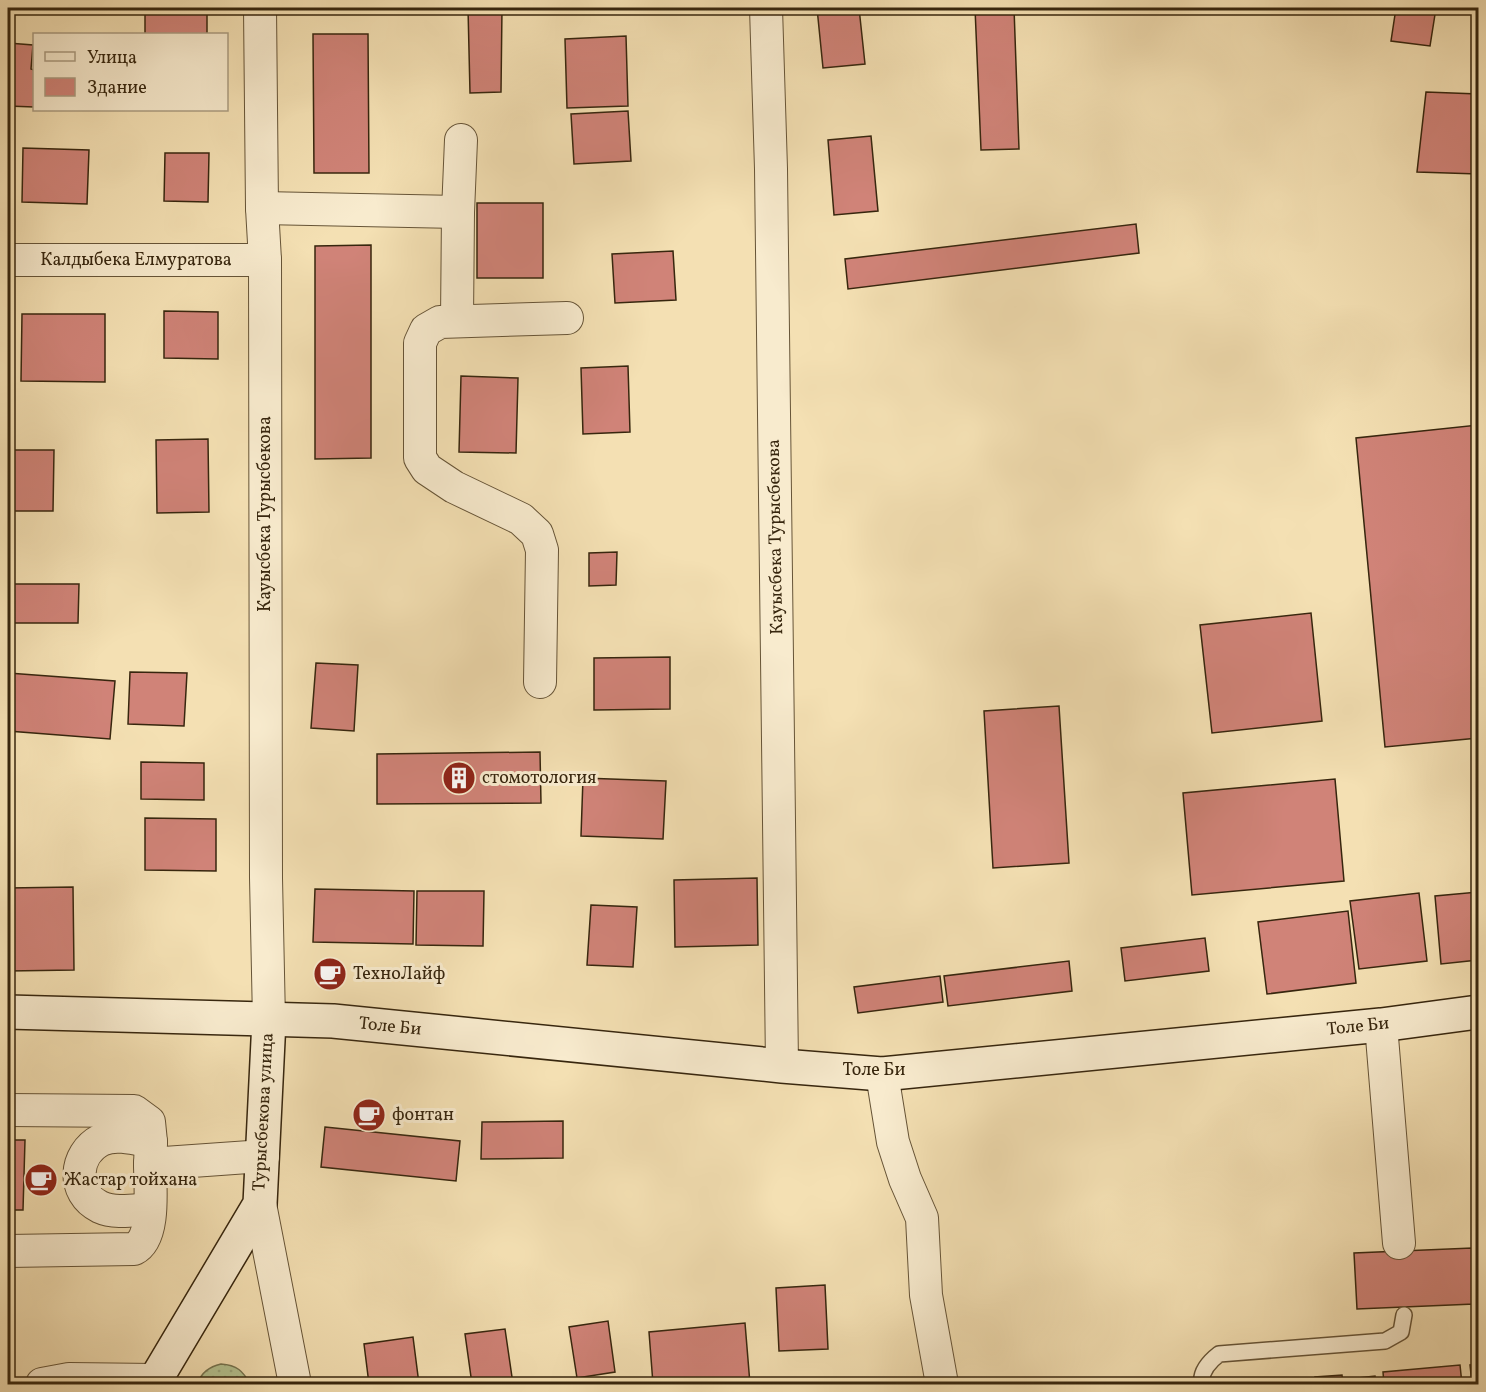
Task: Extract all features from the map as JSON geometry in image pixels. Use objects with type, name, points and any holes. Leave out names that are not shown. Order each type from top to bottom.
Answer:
[{"type":"street","name":"Кауысбека Турысбекова","points":[[254,1019],[266,866],[265,260],[262,208],[260,8]]},
{"type":"street","name":"Кауысбека Турысбекова","points":[[766,8],[771,169],[782,1066]]},
{"type":"street","points":[[458,320],[461,140]]},
{"type":"street","points":[[262,208],[458,212]]},
{"type":"street","name":"Калдыбека Елмуратова","points":[[8,260],[265,260]]},
{"type":"street","points":[[540,682],[542,550],[537,534],[521,519],[441,479],[427,469],[420,458],[420,343],[426,330],[440,322],[567,318]]},
{"type":"street","name":"Толе Би","points":[[8,1012],[333,1021],[882,1074],[1381,1025],[1479,1012]]},
{"type":"street","name":"Турысбекова улица","points":[[254,1019],[263,1156],[260,1204]]},
{"type":"street","points":[[1381,1025],[1399,1243]]},
{"type":"street","points":[[882,1074],[893,1142],[905,1179],[922,1218],[926,1295],[942,1384]]},
{"type":"street","points":[[8,1110],[134,1111],[149,1122],[151,1153],[150,1209],[147,1230],[140,1246],[134,1249],[8,1251]]},
{"type":"street","points":[[150,1209],[111,1211],[98,1206],[86,1196],[79,1181],[80,1164],[89,1149],[102,1140],[117,1137],[151,1153],[263,1156]]},
{"type":"street","points":[[42,1384],[69,1379],[154,1382],[260,1204]]},
{"type":"street","points":[[260,1204],[295,1384]]},
{"type":"lane","points":[[1202,1384],[1201,1379],[1210,1361],[1219,1354],[1385,1341],[1401,1332],[1404,1314]]},
{"type":"green space","points":[[221,1364],[239,1370],[250,1384],[197,1384],[206,1371]]},
{"type":"building","points":[[145,8],[207,8],[207,33],[145,33]]},
{"type":"building","points":[[468,8],[502,8],[501,92],[470,93]]},
{"type":"building","points":[[817,8],[859,8],[865,64],[823,68]]},
{"type":"building","points":[[975,8],[1014,8],[1019,149],[981,150]]},
{"type":"building","points":[[1396,8],[1436,8],[1430,46],[1391,41]]},
{"type":"building","points":[[313,34],[368,34],[369,173],[314,173]]},
{"type":"building","points":[[626,36],[628,106],[567,108],[565,39]]},
{"type":"building","points":[[8,43],[33,45],[31,69],[33,70],[33,107],[8,106]]},
{"type":"building","points":[[1426,92],[1478,94],[1478,174],[1417,172]]},
{"type":"building","points":[[628,111],[631,161],[574,164],[571,114]]},
{"type":"building","points":[[871,136],[878,211],[834,215],[828,140]]},
{"type":"building","points":[[23,148],[89,150],[87,204],[22,202]]},
{"type":"building","points":[[165,153],[209,153],[208,202],[164,201]]},
{"type":"building","points":[[477,203],[543,203],[543,278],[477,278]]},
{"type":"building","points":[[1136,224],[1139,253],[848,289],[845,259]]},
{"type":"building","points":[[371,245],[371,458],[315,459],[315,246]]},
{"type":"building","points":[[673,251],[676,300],[615,303],[612,254]]},
{"type":"building","points":[[164,311],[218,312],[218,359],[164,358]]},
{"type":"building","points":[[22,314],[105,314],[105,382],[21,381]]},
{"type":"building","points":[[628,366],[630,432],[583,434],[581,368]]},
{"type":"building","points":[[461,376],[518,378],[516,453],[459,452]]},
{"type":"building","points":[[1478,425],[1478,738],[1385,747],[1356,438]]},
{"type":"building","points":[[208,439],[209,512],[157,513],[156,440]]},
{"type":"building","points":[[8,450],[54,450],[53,511],[8,511]]},
{"type":"building","points":[[617,552],[616,585],[589,586],[589,553]]},
{"type":"building","points":[[8,584],[79,584],[78,623],[8,623]]},
{"type":"building","points":[[1311,613],[1322,721],[1212,733],[1200,625]]},
{"type":"building","points":[[670,657],[670,709],[594,710],[594,658]]},
{"type":"building","points":[[316,663],[358,665],[354,731],[311,728]]},
{"type":"building","points":[[130,672],[187,673],[184,726],[128,724]]},
{"type":"building","points":[[8,673],[115,681],[110,739],[8,731]]},
{"type":"building","points":[[1059,706],[1069,863],[993,868],[984,711]]},
{"type":"building","name":"стомотология","points":[[540,752],[541,803],[377,804],[377,754]]},
{"type":"building","points":[[141,762],[204,763],[204,800],[141,799]]},
{"type":"building","points":[[583,778],[666,781],[663,839],[581,836]]},
{"type":"building","points":[[1335,779],[1344,881],[1192,895],[1183,793]]},
{"type":"building","points":[[145,818],[216,819],[216,871],[145,870]]},
{"type":"building","points":[[757,878],[758,945],[675,947],[674,880]]},
{"type":"building","points":[[73,887],[74,970],[8,971],[8,888]]},
{"type":"building","points":[[315,889],[414,891],[413,944],[313,942]]},
{"type":"building","points":[[417,891],[484,891],[483,946],[416,945]]},
{"type":"building","points":[[1478,892],[1478,960],[1441,964],[1435,896]]},
{"type":"building","points":[[1419,893],[1427,961],[1359,969],[1350,901]]},
{"type":"building","points":[[591,905],[637,907],[633,967],[587,965]]},
{"type":"building","points":[[1348,911],[1356,983],[1267,994],[1258,922]]},
{"type":"building","points":[[1205,938],[1209,971],[1125,981],[1121,948]]},
{"type":"building","points":[[1069,961],[1072,991],[948,1006],[944,976]]},
{"type":"building","points":[[940,976],[943,1002],[858,1013],[854,987]]},
{"type":"building","points":[[563,1121],[563,1158],[481,1159],[482,1122]]},
{"type":"building","points":[[325,1127],[460,1141],[456,1181],[321,1167]]},
{"type":"building","points":[[8,1140],[25,1140],[23,1210],[8,1210]]},
{"type":"building","points":[[1472,1248],[1474,1304],[1357,1309],[1354,1253]]},
{"type":"building","points":[[825,1285],[828,1349],[779,1351],[776,1288]]},
{"type":"building","points":[[608,1321],[615,1372],[577,1378],[569,1327]]},
{"type":"building","points":[[745,1323],[750,1384],[653,1384],[649,1332]]},
{"type":"building","points":[[505,1329],[513,1384],[472,1384],[465,1334]]},
{"type":"building","points":[[413,1337],[419,1384],[369,1384],[364,1344]]},
{"type":"building","points":[[1478,1364],[1478,1384],[1472,1384],[1470,1365]]},
{"type":"building","points":[[1460,1365],[1462,1384],[1384,1384],[1383,1372]]},
{"type":"building","points":[[1342,1375],[1343,1384],[1316,1384],[1315,1377]]},
{"type":"building","points":[[1375,1376],[1376,1384],[1349,1384],[1349,1379]]},
{"type":"place","name":"стомотология","points":[[459,778]]},
{"type":"place","name":"ТехноЛайф","points":[[330,974]]},
{"type":"place","name":"фонтан","points":[[369,1115]]},
{"type":"place","name":"Жастар тойхана","points":[[41,1180]]}]
